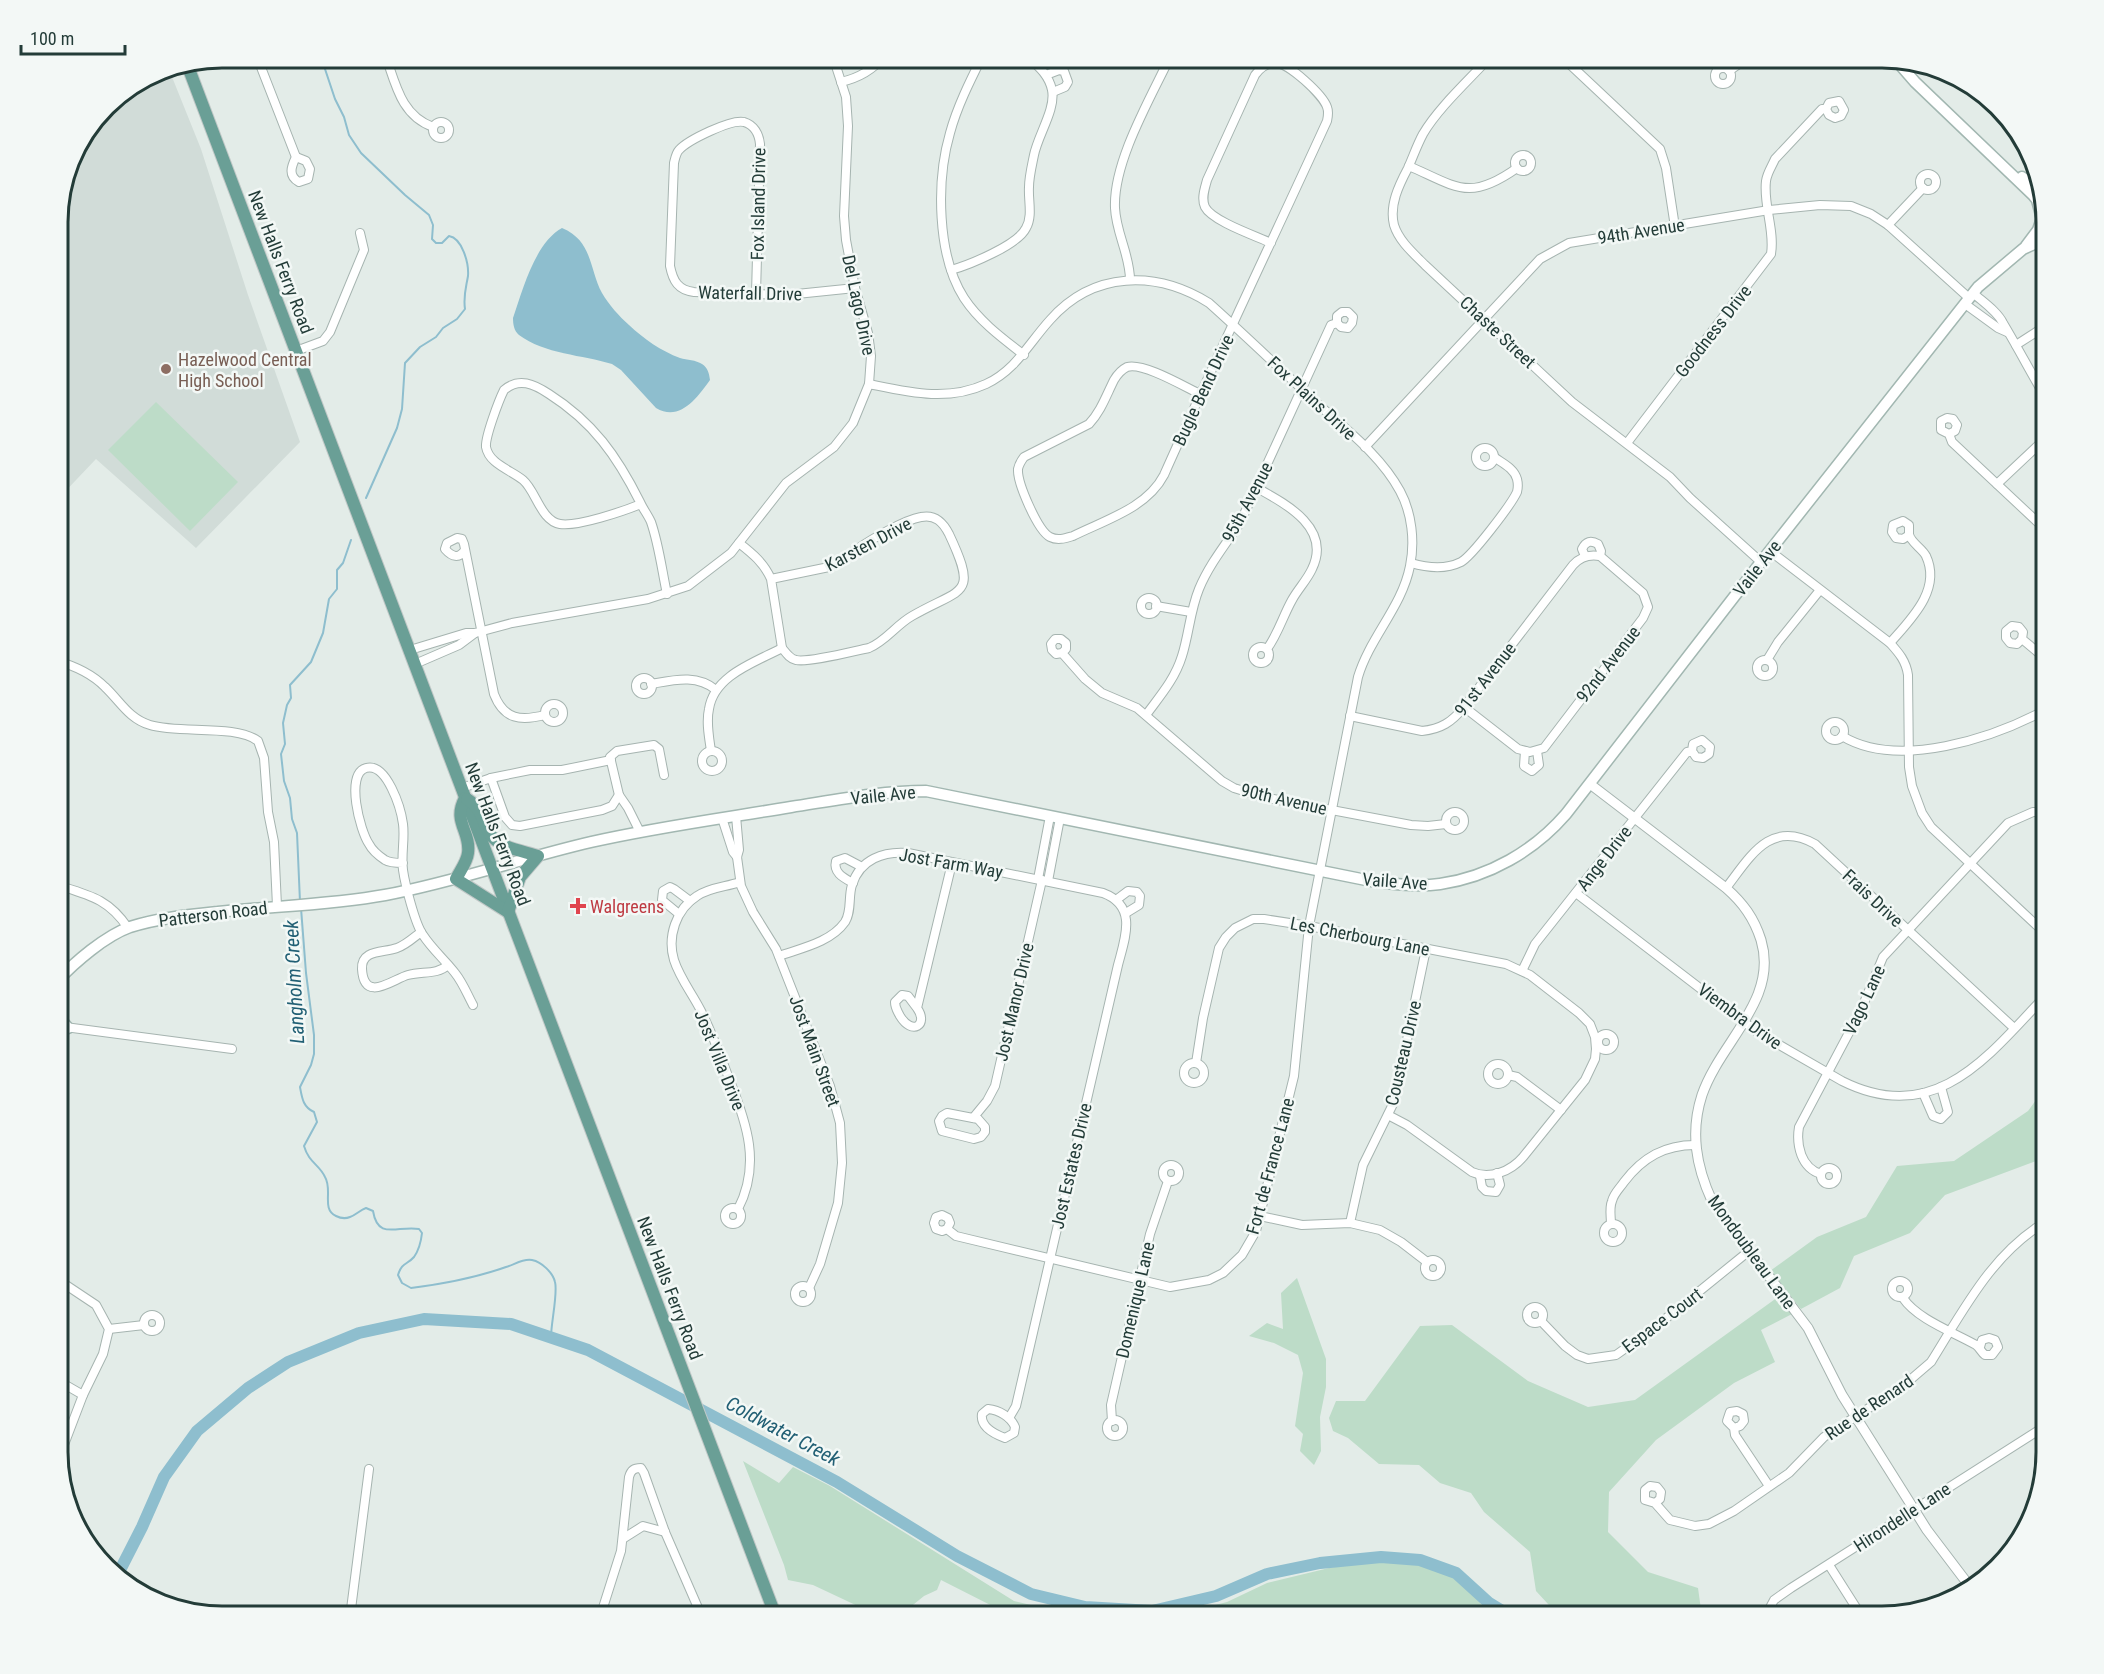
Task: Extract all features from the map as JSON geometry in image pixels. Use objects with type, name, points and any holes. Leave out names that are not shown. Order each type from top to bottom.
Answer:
[{"type":"main road","points":[[1904,69],[2035,198]]},
{"type":"main road","name":"New Halls Ferry Road","points":[[189,71],[772,1606]]},
{"type":"main road","points":[[2004,166],[2032,184]]},
{"type":"main road","points":[[2023,249],[2036,232]]},
{"type":"main road","points":[[2023,249],[2036,243]]},
{"type":"main road","name":"Vaile Ave","points":[[493,870],[590,842],[640,832],[891,791],[926,791],[1320,872],[1402,885],[1439,884],[1493,869],[1532,847],[1561,820],[1969,298],[2023,249]]},
{"type":"main road","points":[[464,793],[476,804],[488,831],[496,840],[538,856],[520,878],[508,912],[456,879],[469,851],[460,821],[464,793]]},
{"type":"main road","name":"Patterson Road","points":[[68,971],[94,949],[128,928],[173,917],[345,902],[493,870]]},
{"type":"street","points":[[261,68],[296,157]]},
{"type":"street","points":[[390,68],[404,104],[420,122],[433,127]]},
{"type":"street","name":"Del Lago Drive","points":[[410,650],[466,633],[667,594],[688,586],[731,553],[786,483],[834,447],[853,423],[869,384],[871,356],[868,333],[855,288],[846,240],[844,216],[848,126],[846,97],[837,68]]},
{"type":"street","points":[[842,82],[873,68]]},
{"type":"street","points":[[977,68],[953,123],[946,155],[942,211],[951,270],[957,286],[974,311],[1024,355]]},
{"type":"street","points":[[951,270],[977,262],[1009,243],[1027,227],[1033,159],[1050,111],[1053,92],[1046,75],[1039,68]]},
{"type":"street","points":[[1130,280],[1128,259],[1116,221],[1114,206],[1117,178],[1135,132],[1165,68]]},
{"type":"street","name":"Bugle Bend Drive","points":[[1262,68],[1255,75],[1208,180],[1203,197],[1206,209],[1210,213],[1271,243]]},
{"type":"street","name":"Bugle Bend Drive","points":[[1200,394],[1134,366],[1118,373],[1106,399],[1089,424],[1024,457],[1018,470],[1022,487],[1037,522],[1044,532],[1049,537],[1062,539],[1073,536],[1139,503],[1154,492],[1164,475],[1327,121],[1327,106],[1320,95],[1290,68]]},
{"type":"street","name":"Chaste Street","points":[[1481,68],[1432,121],[1423,134],[1392,206],[1393,223],[1397,233],[1425,265],[1572,402],[1670,477],[1761,562]]},
{"type":"street","points":[[1574,68],[1660,149],[1666,168],[1675,227]]},
{"type":"street","points":[[1729,71],[1733,68]]},
{"type":"street","points":[[1046,75],[1059,69],[1067,76],[1068,82],[1065,87],[1053,92]]},
{"type":"street","name":"Goodness Drive","points":[[1627,444],[1771,254],[1772,236],[1766,180],[1775,159],[1822,109],[1826,109]]},
{"type":"street","name":"Fox Island Drive","points":[[679,150],[699,136],[731,123],[743,122],[753,127],[759,135],[756,294]]},
{"type":"street","name":"Waterfall Drive","points":[[679,150],[674,163],[670,266],[672,277],[678,286],[686,291],[756,294],[804,294],[855,288]]},
{"type":"street","points":[[1409,165],[1463,189],[1481,188],[1492,184],[1517,168]]},
{"type":"street","points":[[1888,225],[1923,188]]},
{"type":"street","name":"94th Avenue","points":[[1365,447],[1540,259],[1554,250],[1579,241],[1769,210],[1820,205],[1851,206],[1872,214],[1888,225],[1969,298],[1998,328],[2007,332]]},
{"type":"street","points":[[296,351],[323,340],[330,332],[364,250],[360,233]]},
{"type":"street","name":"Fox Plains Drive","points":[[869,384],[912,393],[942,395],[986,384],[1024,355],[1050,320],[1070,301],[1090,290],[1110,283],[1130,280],[1155,281],[1184,289],[1209,303],[1365,447],[1392,477],[1404,500],[1411,524],[1411,563],[1403,591],[1362,665],[1320,872]]},
{"type":"street","name":"94th Avenue","points":[[1969,298],[2003,322],[2036,380]]},
{"type":"street","name":"95th Avenue","points":[[1146,715],[1178,667],[1191,612],[1209,568],[1239,523],[1331,325],[1337,323]]},
{"type":"street","points":[[2016,345],[2036,332]]},
{"type":"street","points":[[641,504],[611,516],[568,524],[551,521],[523,479],[504,468],[489,455],[486,448],[486,438],[504,390],[518,383],[538,386],[568,406],[592,428],[626,475],[647,513],[667,594]]},
{"type":"street","points":[[1949,434],[1952,442],[2036,521]]},
{"type":"street","points":[[1997,484],[2036,447]]},
{"type":"street","points":[[1411,563],[1435,568],[1447,567],[1464,560],[1507,507],[1518,488],[1515,474],[1494,457]]},
{"type":"street","points":[[1257,488],[1285,503],[1311,527],[1316,548],[1312,568],[1292,600],[1274,640],[1267,649]]},
{"type":"street","name":"Karsten Drive","points":[[771,579],[837,564],[864,544],[913,519],[928,516],[936,518],[946,529],[965,574],[958,592],[911,616],[885,639],[869,648],[795,660],[782,648]]},
{"type":"street","points":[[1890,643],[1923,602],[1929,584],[1930,573],[1927,558],[1909,535]]},
{"type":"street","points":[[711,751],[708,715],[716,690],[730,677],[782,648],[771,579],[761,562],[739,543]]},
{"type":"street","points":[[465,550],[478,632],[497,704],[503,711],[519,718],[545,715]]},
{"type":"street","points":[[1770,551],[1890,643],[1906,666],[1909,767],[1912,786],[1922,813],[1932,827],[2036,925]]},
{"type":"street","name":"91st Avenue","points":[[1350,716],[1422,731],[1450,723],[1573,566],[1592,556]]},
{"type":"street","name":"92nd Avenue","points":[[1464,707],[1518,749],[1525,751],[1524,766],[1532,771],[1539,765],[1537,751],[1544,748],[1647,612],[1647,600],[1643,593],[1592,556]]},
{"type":"street","points":[[1767,660],[1778,642],[1820,590]]},
{"type":"street","points":[[1156,606],[1191,612]]},
{"type":"street","name":"Del Lago Drive","points":[[415,664],[459,645],[478,632]]},
{"type":"street","points":[[2022,639],[2036,651]]},
{"type":"street","name":"90th Avenue","points":[[1062,653],[1085,679],[1102,693],[1137,708],[1222,781],[1234,788],[1263,797],[1420,826],[1446,824]]},
{"type":"street","points":[[68,665],[88,673],[142,723],[164,728],[243,733],[258,741],[264,758],[268,812],[274,842],[280,906]]},
{"type":"street","points":[[651,684],[687,679],[709,684],[716,690]]},
{"type":"street","points":[[1842,736],[1852,742],[1880,748],[1910,751],[1946,747],[2036,713]]},
{"type":"street","points":[[640,832],[628,807],[619,795],[610,756],[617,751],[654,745],[659,749],[664,775]]},
{"type":"street","points":[[1525,751],[1537,751]]},
{"type":"street","name":"Ange Drive","points":[[1522,971],[1535,944],[1687,752],[1692,751]]},
{"type":"street","points":[[464,793],[491,777],[530,770],[562,771],[611,760]]},
{"type":"street","points":[[403,863],[386,861],[369,844],[362,828],[355,790],[358,775],[362,770],[373,768],[380,771],[392,788],[403,822],[403,863],[408,890],[421,932],[456,974],[472,1005]]},
{"type":"street","points":[[491,777],[505,817],[512,825],[520,826],[602,810],[612,806],[619,795]]},
{"type":"street","name":"Mondoubleau Lane","points":[[1590,784],[1726,888],[1743,904],[1754,920],[1764,951],[1761,990],[1703,1093],[1695,1128],[1695,1145],[1702,1179],[1712,1201],[1808,1328],[1842,1395],[1950,1563],[1966,1582]]},
{"type":"street","name":"Vago Lane","points":[[1821,1174],[1814,1172],[1803,1159],[1798,1137],[1804,1116],[1861,1010],[1877,968],[1907,930],[2008,823],[2025,815],[2036,814]]},
{"type":"street","name":"Jost Main Street","points":[[736,816],[740,882],[753,912],[779,956],[830,1086],[839,1115],[842,1136],[842,1175],[838,1203],[820,1264],[809,1288]]},
{"type":"street","name":"Jost Manor Drive","points":[[973,1118],[987,1101],[995,1086],[1043,880],[1055,817]]},
{"type":"street","name":"Jost Main Street","points":[[722,818],[733,852],[737,857]]},
{"type":"street","name":"Frais Drive","points":[[1726,888],[1758,847],[1777,837],[1796,837],[1815,844],[2014,1028]]},
{"type":"street","name":"Jost Farm Way","points":[[862,867],[879,856],[897,852],[1043,880]]},
{"type":"street","points":[[779,956],[828,938],[846,920],[853,883],[862,867],[845,858],[840,858],[836,861],[835,867],[838,874],[853,883]]},
{"type":"street","points":[[917,1008],[952,863]]},
{"type":"street","name":"Fort de France Lane","points":[[947,1229],[956,1236],[1170,1287],[1198,1284],[1216,1277],[1233,1264],[1242,1255],[1256,1232],[1296,1065],[1309,926],[1320,872]]},
{"type":"street","name":"Jost Estates Drive","points":[[1009,1418],[1016,1406],[1124,941],[1126,913],[1139,905],[1140,896],[1137,892],[1128,891],[1116,900],[1103,893],[1043,880]]},
{"type":"street","name":"Jost Villa Drive","points":[[738,1209],[745,1194],[750,1168],[747,1129],[712,1035],[674,961],[671,938],[679,914],[690,901],[704,892],[740,882]]},
{"type":"street","points":[[679,914],[662,900],[663,891],[670,887],[690,901]]},
{"type":"street","points":[[68,889],[105,903],[118,912],[128,928]]},
{"type":"street","name":"Viembra Drive","points":[[1576,893],[1743,1022],[1770,1040],[1853,1087],[1880,1094],[1923,1093],[1953,1082],[1975,1068],[2036,1005]]},
{"type":"street","points":[[1116,900],[1126,913]]},
{"type":"street","name":"Les Cherbourg Lane","points":[[1196,1063],[1203,1018],[1219,948],[1234,928],[1253,919],[1309,926],[1506,964],[1536,980],[1590,1024],[1597,1043],[1595,1059],[1585,1080],[1516,1165],[1497,1173],[1480,1176],[1407,1125],[1388,1115]]},
{"type":"street","points":[[421,932],[395,949],[369,954],[363,960],[362,967],[363,977],[367,983],[380,988],[406,975],[436,971],[448,965]]},
{"type":"street","name":"Cousteau Drive","points":[[1350,1223],[1363,1165],[1394,1102],[1426,948]]},
{"type":"street","points":[[68,1029],[232,1049]]},
{"type":"street","points":[[1508,1075],[1517,1077],[1561,1110]]},
{"type":"street","points":[[1923,1093],[1933,1116],[1941,1119],[1948,1112],[1941,1087]]},
{"type":"street","points":[[947,1113],[973,1118],[982,1121],[985,1126],[985,1132],[981,1137],[974,1139],[948,1133],[940,1127],[939,1121],[947,1113]]},
{"type":"street","points":[[1611,1224],[1611,1203],[1617,1190],[1635,1168],[1663,1149],[1695,1145]]},
{"type":"street","name":"Les Cherbourg Lane","points":[[1480,1176],[1482,1187],[1486,1191],[1496,1192],[1500,1185],[1497,1173]]},
{"type":"street","name":"Domenique Lane","points":[[1112,1421],[1111,1405],[1150,1234],[1168,1180]]},
{"type":"street","points":[[1260,1216],[1302,1225],[1350,1223],[1391,1235],[1427,1262]]},
{"type":"street","name":"Rue de Renard","points":[[1655,1503],[1670,1520],[1695,1526],[1709,1524],[1734,1511],[1789,1473],[1824,1437],[1922,1371],[1985,1277],[2000,1260],[2036,1228]]},
{"type":"street","name":"Espace Court","points":[[1541,1321],[1577,1355],[1588,1359],[1616,1355],[1654,1328],[1749,1251]]},
{"type":"street","points":[[68,1286],[96,1305],[109,1329],[103,1354],[83,1395],[68,1434]]},
{"type":"street","points":[[1903,1298],[1908,1306],[1950,1332],[1980,1347]]},
{"type":"street","points":[[109,1329],[144,1325]]},
{"type":"street","points":[[68,1386],[83,1395]]},
{"type":"street","name":"Jost Estates Drive","points":[[988,1409],[1009,1418],[1015,1427],[1014,1433],[1005,1438],[985,1427],[981,1418],[988,1409]]},
{"type":"street","points":[[1734,1428],[1735,1435],[1769,1486]]},
{"type":"street","name":"Hirondelle Lane","points":[[1771,1606],[1781,1594],[2036,1432]]},
{"type":"street","points":[[604,1606],[624,1538],[630,1471],[641,1468],[665,1532],[697,1606]]},
{"type":"street","points":[[351,1606],[369,1469]]},
{"type":"street","points":[[624,1538],[643,1526],[665,1532]]},
{"type":"street","points":[[1828,1565],[1855,1606]]},
{"type":"shaded area","name":"Hazelwood Central High School","points":[[172,76],[201,149],[248,295],[300,442],[196,548],[96,459],[68,488],[69,201],[79,163],[93,136],[106,120],[136,93]]},
{"type":"green space","points":[[156,402],[238,482],[190,531],[108,450]]},
{"type":"green space","points":[[2036,1100],[2036,1161],[1945,1195],[1910,1233],[1854,1256],[1840,1288],[1801,1309],[1770,1271],[1817,1237],[1866,1217],[1897,1166],[1954,1161],[2028,1111]]},
{"type":"green space","points":[[1297,1278],[1326,1359],[1326,1387],[1320,1417],[1321,1451],[1314,1465],[1300,1451],[1303,1434],[1295,1426],[1303,1373],[1298,1355],[1274,1343],[1249,1336],[1267,1323],[1283,1329],[1281,1293]]},
{"type":"green space","points":[[1778,1297],[1792,1314],[1761,1330],[1775,1362],[1734,1383],[1656,1440],[1609,1492],[1608,1532],[1648,1572],[1698,1588],[1700,1606],[1550,1606],[1536,1591],[1530,1552],[1484,1512],[1471,1493],[1440,1483],[1419,1465],[1379,1464],[1348,1438],[1333,1431],[1329,1418],[1336,1401],[1365,1401],[1420,1326],[1452,1325],[1528,1381],[1588,1407],[1635,1400]]},
{"type":"green space","points":[[743,1461],[779,1483],[793,1467],[830,1486],[1014,1601],[1035,1606],[992,1606],[941,1580],[937,1590],[924,1596],[912,1606],[858,1606],[813,1585],[788,1580]]},
{"type":"green space","points":[[1408,1560],[1434,1567],[1452,1575],[1483,1606],[1211,1606],[1227,1602],[1267,1583],[1369,1561]]},
{"type":"water","points":[[562,228],[580,240],[589,256],[602,293],[625,322],[659,348],[680,358],[700,363],[707,369],[710,380],[687,406],[673,412],[665,412],[656,408],[621,370],[612,364],[540,346],[516,332],[513,318],[531,268],[544,244]]},
{"type":"waterway","name":"Langholm Creek","points":[[325,68],[349,135],[361,153],[429,215],[433,225],[432,239],[436,243],[442,243],[449,236],[458,241],[464,252],[468,271],[465,309],[457,319],[420,347],[405,363],[402,409],[397,428],[366,498]]},
{"type":"waterway","name":"Langholm Creek","points":[[300,902],[297,833],[284,781],[281,754],[285,744],[283,723],[291,698],[290,685],[311,662],[323,633],[329,599],[337,589],[337,570],[343,563],[351,540]]},
{"type":"waterway","name":"Langholm Creek","points":[[301,908],[314,1054],[300,1087],[304,1102],[307,1108],[314,1112],[317,1122],[304,1146],[327,1182],[329,1209],[336,1216],[348,1218],[366,1208],[373,1211],[379,1226],[384,1229],[419,1229],[422,1233],[417,1252],[401,1268],[398,1275],[402,1283],[411,1288],[471,1277],[525,1260],[540,1263],[555,1282],[551,1337]]},
{"type":"waterway","name":"Coldwater Creek","points":[[121,1569],[164,1477],[197,1431],[248,1388],[288,1362],[359,1333],[424,1319],[511,1324],[588,1350],[837,1482],[957,1556],[1031,1594],[1081,1606]]},
{"type":"waterway","name":"Coldwater Creek","points":[[1173,1606],[1216,1596],[1267,1574],[1320,1563],[1381,1557],[1420,1560],[1456,1573],[1494,1606]]},
{"type":"place","name":"Hazelwood Central High School","points":[[166,369]]},
{"type":"place","name":"Walgreens","points":[[578,906]]}]
